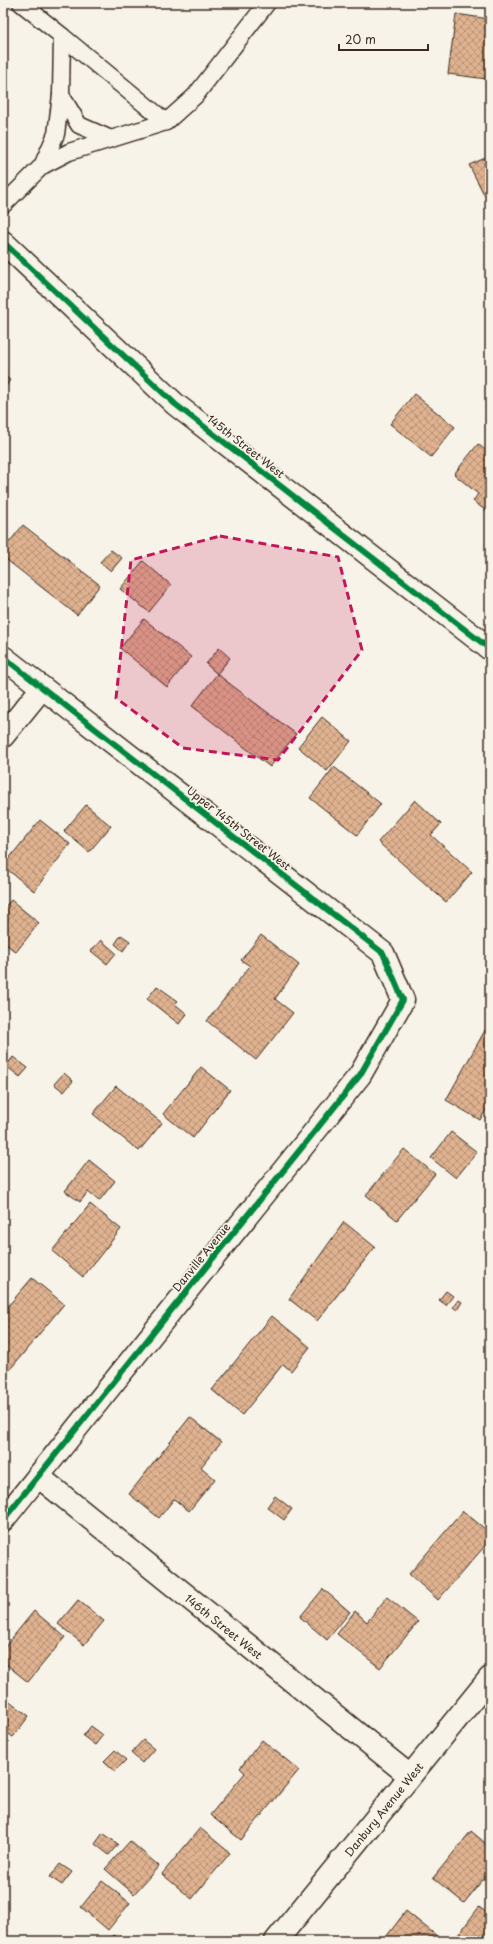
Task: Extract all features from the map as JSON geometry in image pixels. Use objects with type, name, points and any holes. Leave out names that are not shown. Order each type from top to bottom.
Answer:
[{"type":"street","name":"145th Street West","points":[[4,244],[175,404],[490,649]]},
{"type":"street","name":"Upper 145th Street West","points":[[3,657],[383,954],[403,1000]]},
{"type":"street","points":[[3,736],[42,688]]},
{"type":"street","name":"Danville Avenue","points":[[3,1520],[360,1075],[403,1000]]},
{"type":"street","name":"146th Street West","points":[[38,1476],[410,1776]]},
{"type":"street","name":"Danbury Avenue West","points":[[276,1941],[490,1678]]},
{"type":"lane","points":[[21,3],[166,122]]},
{"type":"lane","points":[[3,206],[42,166],[69,152],[166,122],[195,96],[267,3]]},
{"type":"lane","points":[[42,166],[56,134],[61,95],[62,36]]},
{"type":"lane","points":[[61,95],[79,125],[111,139]]},
{"type":"highlighted area","points":[[220,536],[338,557],[362,650],[278,760],[183,748],[116,698],[131,560]]},
{"type":"building","points":[[456,14],[489,19],[490,15],[490,65],[487,79],[448,74]]},
{"type":"building","points":[[490,156],[490,206],[469,165]]},
{"type":"building","points":[[3,375],[10,380],[3,391]]},
{"type":"building","points":[[414,394],[455,427],[431,457],[390,424]]},
{"type":"building","points":[[478,444],[490,454],[490,514],[473,501],[478,494],[454,474]]},
{"type":"building","points":[[23,525],[100,585],[77,615],[3,557],[3,550]]},
{"type":"building","points":[[111,550],[122,558],[111,571],[100,562]]},
{"type":"building","points":[[143,561],[171,585],[149,612],[120,589]]},
{"type":"building","points":[[144,619],[191,657],[167,687],[120,648]]},
{"type":"building","points":[[219,648],[230,658],[217,674],[206,664]]},
{"type":"building","points":[[217,674],[296,734],[270,767],[192,706]]},
{"type":"building","points":[[322,717],[351,741],[327,771],[298,747]]},
{"type":"building","points":[[334,767],[381,804],[357,835],[310,798]]},
{"type":"building","points":[[415,800],[441,824],[431,835],[472,872],[446,902],[378,842]]},
{"type":"building","points":[[86,805],[111,826],[89,852],[64,831]]},
{"type":"building","points":[[40,820],[70,844],[34,891],[3,866]]},
{"type":"building","points":[[11,900],[39,923],[16,952],[3,942],[3,909]]},
{"type":"building","points":[[121,935],[130,941],[123,951],[115,944]]},
{"type":"building","points":[[261,935],[299,965],[275,999],[293,1013],[256,1060],[207,1021],[250,966],[241,960]]},
{"type":"building","points":[[101,940],[116,953],[107,964],[91,951]]},
{"type":"building","points":[[157,986],[178,1001],[175,1004],[187,1014],[179,1024],[147,999]]},
{"type":"building","points":[[488,1025],[490,1026],[490,1103],[480,1120],[446,1100]]},
{"type":"building","points":[[13,1057],[28,1068],[20,1077],[6,1066]]},
{"type":"building","points":[[201,1067],[230,1090],[193,1138],[163,1114]]},
{"type":"building","points":[[64,1073],[73,1081],[64,1092],[54,1084]]},
{"type":"building","points":[[116,1086],[162,1123],[139,1151],[93,1114]]},
{"type":"building","points":[[451,1132],[477,1152],[456,1178],[431,1158]]},
{"type":"building","points":[[404,1149],[435,1174],[397,1220],[366,1195]]},
{"type":"building","points":[[89,1160],[115,1181],[99,1201],[88,1192],[80,1202],[65,1191]]},
{"type":"building","points":[[90,1204],[121,1229],[83,1277],[52,1251]]},
{"type":"building","points":[[344,1222],[375,1247],[317,1321],[289,1299]]},
{"type":"building","points":[[32,1278],[64,1304],[3,1378],[3,1312]]},
{"type":"building","points":[[446,1291],[453,1296],[446,1305],[439,1300]]},
{"type":"building","points":[[458,1300],[462,1302],[457,1310],[453,1307]]},
{"type":"building","points":[[272,1316],[310,1347],[291,1371],[283,1364],[242,1415],[212,1390]]},
{"type":"building","points":[[190,1417],[221,1442],[201,1467],[215,1479],[189,1511],[174,1499],[159,1518],[129,1494]]},
{"type":"building","points":[[490,1478],[490,1491],[484,1484]]},
{"type":"building","points":[[275,1496],[292,1509],[284,1520],[267,1507]]},
{"type":"building","points":[[463,1511],[490,1533],[490,1540],[438,1600],[409,1574]]},
{"type":"building","points":[[323,1589],[350,1612],[327,1640],[300,1617]]},
{"type":"building","points":[[387,1597],[418,1622],[380,1668],[337,1634],[355,1611],[367,1622]]},
{"type":"building","points":[[78,1600],[104,1621],[84,1645],[58,1624]]},
{"type":"building","points":[[34,1611],[65,1637],[28,1682],[3,1662],[3,1649]]},
{"type":"building","points":[[3,1696],[29,1716],[13,1737],[3,1730]]},
{"type":"building","points":[[91,1726],[103,1735],[95,1745],[83,1736]]},
{"type":"building","points":[[143,1740],[154,1749],[142,1763],[131,1753]]},
{"type":"building","points":[[262,1740],[299,1770],[241,1840],[210,1815],[245,1773],[240,1768]]},
{"type":"building","points":[[115,1750],[126,1760],[115,1771],[104,1761]]},
{"type":"building","points":[[200,1828],[230,1853],[192,1899],[162,1874]]},
{"type":"building","points":[[471,1831],[490,1847],[490,1871],[464,1903],[433,1878]]},
{"type":"building","points":[[103,1833],[118,1844],[109,1855],[95,1844]]},
{"type":"building","points":[[130,1841],[159,1866],[134,1894],[105,1869]]},
{"type":"building","points":[[60,1864],[72,1872],[62,1885],[50,1877]]},
{"type":"building","points":[[102,1881],[130,1903],[108,1930],[81,1907]]},
{"type":"building","points":[[479,1907],[490,1915],[490,1941],[458,1941],[455,1939]]},
{"type":"building","points":[[406,1911],[437,1936],[433,1941],[383,1941]]},
{"type":"building","points":[[114,1935],[121,1941],[109,1941]]},
{"type":"cycle path","points":[[3,242],[175,404],[490,649]]},
{"type":"cycle path","points":[[3,657],[383,953],[403,1000],[360,1075],[3,1520]]}]
